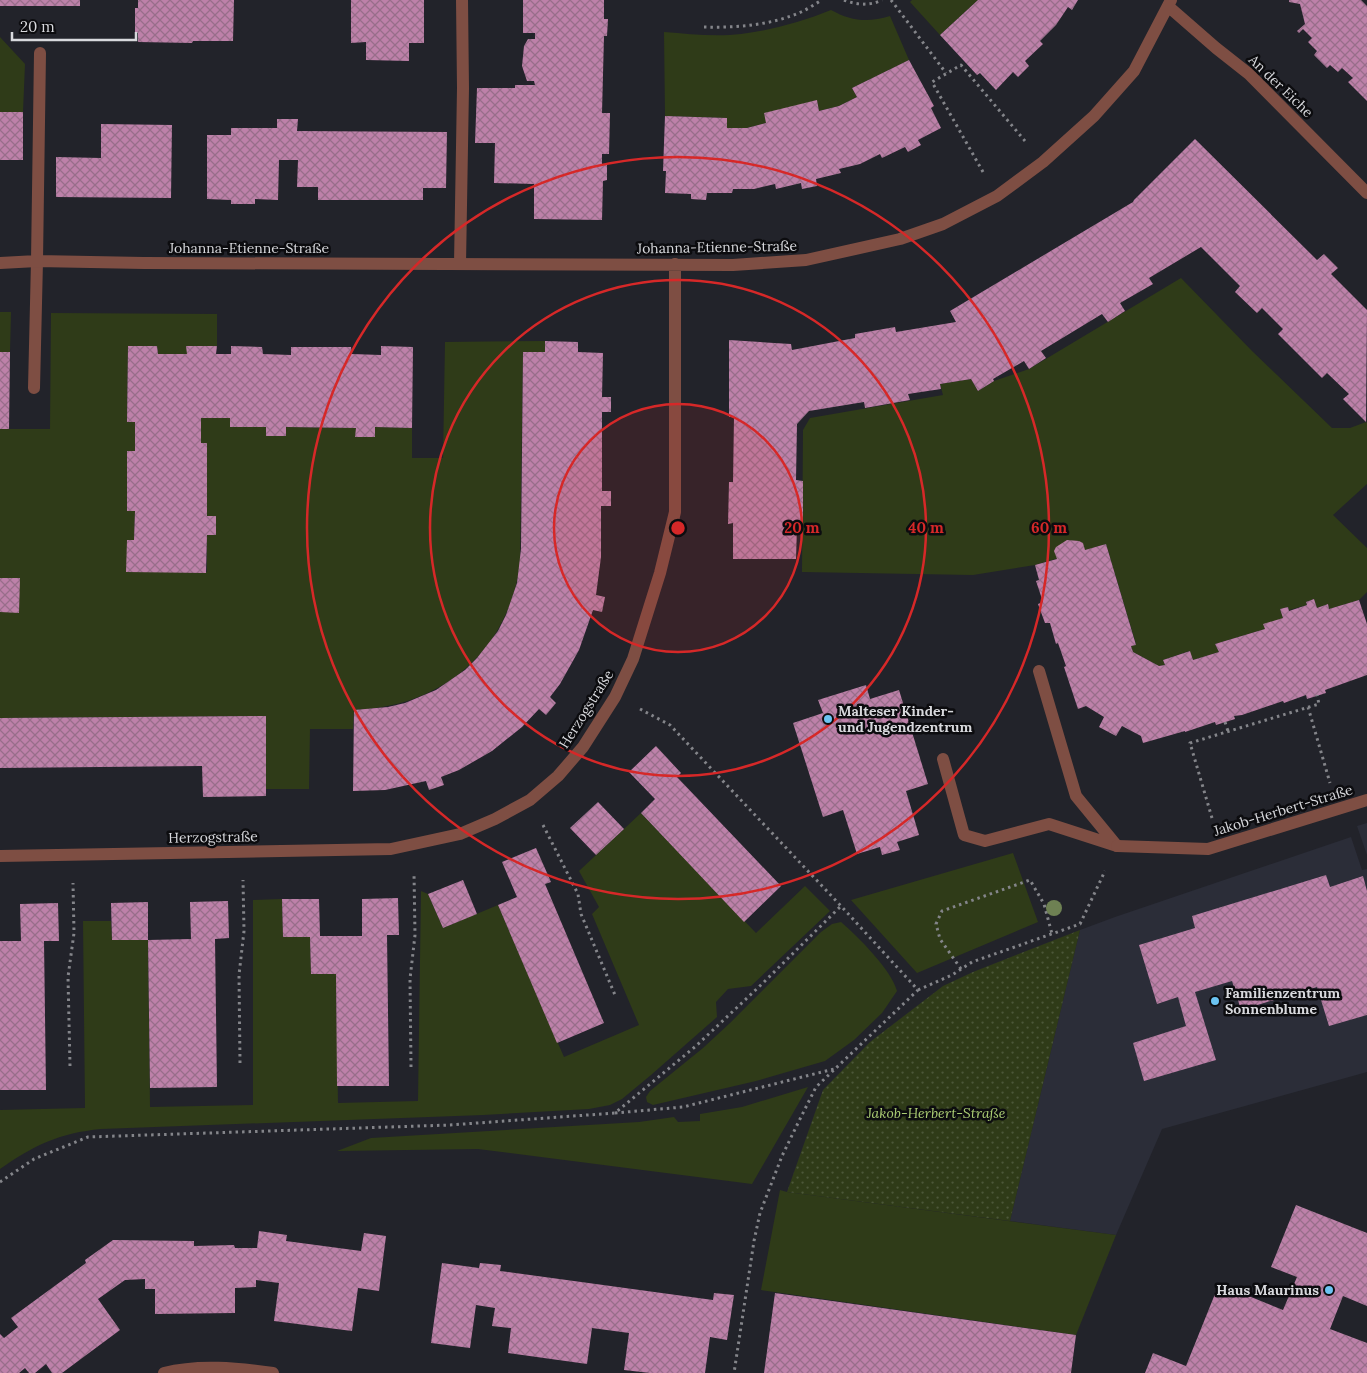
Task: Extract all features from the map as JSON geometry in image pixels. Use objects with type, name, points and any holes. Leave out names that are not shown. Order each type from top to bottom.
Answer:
[{"type":"street","points":[[460,264],[463,88],[462,0]]},
{"type":"street","name":"Johanna-Etienne-Straße","points":[[0,263],[37,261],[734,265],[806,260],[900,239],[943,224],[996,196],[1043,162],[1094,116],[1134,70],[1170,4]]},
{"type":"street","name":"An der Eiche","points":[[1170,4],[1216,48],[1250,74],[1367,193]]},
{"type":"street","points":[[34,388],[40,54]]},
{"type":"street","name":"Herzogstraße","points":[[0,856],[391,849],[460,834],[495,819],[530,800],[558,776],[583,747],[615,697],[633,659],[660,574],[675,512],[676,264]]},
{"type":"street","points":[[1039,671],[1076,796],[1117,846]]},
{"type":"street","name":"Jakob-Herbert-Straße","points":[[943,759],[964,835],[985,841],[1049,824],[1117,846],[1208,849],[1367,800]]},
{"type":"street","points":[[164,1373],[193,1368],[250,1370],[273,1373]]},
{"type":"path","points":[[704,28],[738,28],[768,22],[801,12],[822,0]]},
{"type":"path","points":[[844,0],[861,5],[882,0]]},
{"type":"path","points":[[892,0],[946,74]]},
{"type":"path","points":[[996,196],[932,82],[962,65],[1043,162]]},
{"type":"path","points":[[1220,845],[1190,743],[1319,704],[1317,695]]},
{"type":"path","points":[[615,697],[670,725],[918,990]]},
{"type":"path","points":[[1308,707],[1338,809]]},
{"type":"path","points":[[1225,722],[1228,731]]},
{"type":"path","points":[[530,800],[578,894],[581,914],[615,995]]},
{"type":"path","points":[[411,1067],[410,979],[414,935],[413,844]]},
{"type":"path","points":[[734,1373],[760,1213],[782,1156],[816,1087],[918,990],[952,975],[972,962],[1080,924],[1117,846]]},
{"type":"path","points":[[240,1063],[239,975],[244,931],[243,852]]},
{"type":"path","points":[[70,1066],[68,977],[74,934],[72,855]]},
{"type":"path","points":[[961,969],[940,939],[936,924],[942,911],[1030,880],[1044,904],[1052,934]]},
{"type":"path","points":[[615,1113],[696,1046],[763,983],[840,906]]},
{"type":"path","points":[[0,1182],[34,1159],[88,1137],[450,1125],[683,1107],[835,1069]]},
{"type":"shaded area","points":[[1367,823],[1367,855],[1357,826]]},
{"type":"shaded area","name":"Familienzentrum Sonnenblume","points":[[1351,837],[1362,870],[1367,869],[1367,1072],[1162,1129],[1116,1235],[1010,1221],[1080,930]]},
{"type":"green space","points":[[912,0],[978,0],[940,35],[910,2]]},
{"type":"green space","points":[[831,10],[846,17],[860,20],[874,20],[890,16],[909,60],[852,88],[857,97],[839,106],[819,111],[817,101],[766,123],[747,128],[727,128],[727,118],[665,116],[664,32],[712,35],[741,34],[787,25]]},
{"type":"green space","points":[[0,37],[25,64],[23,112],[0,112]]},
{"type":"green space","points":[[1181,278],[1252,351],[1332,428],[1350,428],[1367,423],[1367,484],[1333,515],[1367,548],[1367,592],[1359,600],[1329,609],[1328,604],[1317,608],[1314,599],[1306,602],[1307,605],[1289,610],[1288,607],[1280,609],[1283,618],[1265,629],[1215,644],[1219,652],[1193,660],[1189,651],[1163,660],[1165,665],[1159,666],[1133,652],[1131,646],[1136,644],[1106,544],[1035,565],[973,575],[802,572],[803,430],[810,418],[943,395],[940,384],[971,379],[978,391],[994,381],[1029,369]]},
{"type":"green space","points":[[0,312],[11,312],[10,352],[0,352]]},
{"type":"green space","points":[[51,313],[217,314],[217,346],[187,346],[187,354],[158,354],[157,346],[128,346],[127,422],[135,422],[135,451],[127,451],[127,511],[135,511],[134,540],[127,540],[127,572],[207,572],[207,535],[216,535],[216,516],[207,516],[207,444],[201,443],[201,418],[230,418],[230,427],[266,427],[267,436],[286,436],[286,427],[356,428],[356,437],[375,437],[375,427],[412,428],[412,458],[443,458],[445,342],[545,341],[545,352],[523,352],[520,565],[513,596],[501,624],[485,649],[465,669],[441,686],[415,698],[386,707],[354,710],[353,729],[310,729],[309,789],[266,789],[265,716],[0,718],[0,429],[50,429]]},
{"type":"green space","points":[[641,813],[756,933],[805,886],[830,911],[751,986],[728,989],[716,1002],[717,1017],[622,1099],[610,1105],[589,1109],[483,1115],[101,1129],[60,1137],[24,1153],[0,1169],[0,1110],[85,1108],[83,921],[111,921],[112,940],[148,940],[150,1107],[253,1105],[253,900],[282,899],[283,937],[310,937],[311,974],[336,974],[338,1103],[418,1101],[421,891],[428,894],[443,928],[498,905],[564,1057],[639,1025],[592,914],[599,907],[579,871]]},
{"type":"green space","points":[[1013,853],[1038,922],[917,973],[851,900]]},
{"type":"green space","points":[[841,922],[881,963],[894,982],[897,991],[882,1013],[854,1040],[825,1061],[756,1081],[653,1105],[647,1102],[646,1097],[650,1091],[703,1048],[730,1023],[821,932],[832,924]]},
{"type":"green space","name":"Jakob-Herbert-Straße","points":[[1080,930],[1010,1221],[787,1192],[823,1090],[870,1042],[943,986],[973,972]]},
{"type":"green space","points":[[808,1087],[752,1184],[478,1149],[337,1151],[371,1138],[639,1122],[674,1117],[678,1122],[700,1121],[700,1114],[742,1107]]},
{"type":"green space","points":[[780,1190],[1116,1235],[1076,1335],[761,1290]]},
{"type":"building","points":[[0,0],[80,0],[80,6],[0,6]]},
{"type":"building","points":[[138,0],[234,0],[233,41],[193,41],[192,43],[138,42],[138,33],[135,33],[135,8],[138,8]]},
{"type":"building","points":[[351,0],[424,0],[424,43],[409,43],[409,61],[366,60],[366,42],[351,43]]},
{"type":"building","points":[[523,0],[604,0],[604,19],[608,19],[607,36],[604,36],[602,113],[610,113],[609,154],[602,154],[602,164],[607,164],[607,180],[603,181],[602,220],[534,219],[534,184],[494,183],[495,143],[475,143],[477,88],[515,88],[515,85],[535,85],[534,81],[527,81],[522,66],[524,46],[528,39],[535,39],[535,33],[523,33]]},
{"type":"building","points":[[978,0],[1078,0],[1072,10],[1068,7],[1056,25],[1040,41],[1043,44],[1025,61],[1029,66],[1018,77],[1013,72],[996,90],[980,73],[977,75],[940,35]]},
{"type":"building","points":[[1289,0],[1361,0],[1367,6],[1367,101],[1348,82],[1353,78],[1342,68],[1338,72],[1330,65],[1327,68],[1314,55],[1317,51],[1308,42],[1312,38],[1303,29],[1299,33],[1297,31],[1305,24],[1300,4],[1289,2]]},
{"type":"building","points":[[909,60],[934,106],[931,108],[941,128],[918,140],[921,145],[908,152],[905,147],[882,158],[880,154],[860,164],[839,169],[841,173],[816,179],[817,186],[802,189],[801,183],[776,189],[775,184],[754,189],[733,189],[732,193],[707,193],[706,200],[691,199],[691,194],[665,193],[666,171],[663,171],[665,116],[727,118],[727,128],[747,128],[766,123],[764,113],[817,100],[819,111],[839,106],[857,97],[852,88]]},
{"type":"building","points":[[0,112],[23,112],[23,160],[0,160]]},
{"type":"building","points":[[277,119],[298,119],[297,131],[447,132],[446,188],[423,188],[423,200],[318,200],[318,187],[297,187],[298,160],[279,160],[278,200],[255,199],[255,204],[231,204],[231,200],[207,199],[207,135],[231,135],[231,128],[277,128]]},
{"type":"building","points":[[101,124],[172,125],[171,198],[56,197],[56,157],[101,158]]},
{"type":"building","points":[[1195,139],[1317,260],[1324,254],[1338,268],[1331,274],[1367,310],[1366,422],[1343,399],[1349,394],[1327,373],[1322,378],[1278,334],[1283,329],[1262,308],[1257,313],[1235,292],[1240,286],[1201,247],[1149,278],[1153,284],[1120,303],[1125,311],[1108,322],[1102,314],[1041,351],[1046,358],[1029,369],[1024,361],[993,379],[994,381],[978,391],[971,379],[940,384],[941,389],[908,394],[910,400],[865,408],[864,402],[809,411],[797,424],[796,480],[803,481],[803,527],[797,527],[796,559],[733,559],[733,523],[728,524],[729,482],[733,482],[734,417],[729,417],[729,340],[791,344],[792,350],[855,338],[855,334],[895,327],[896,332],[956,322],[950,311],[1133,202]]},
{"type":"building","points":[[545,341],[578,342],[578,352],[603,353],[602,397],[611,397],[611,412],[602,412],[602,491],[611,491],[611,506],[601,506],[601,557],[596,595],[605,597],[602,612],[593,610],[579,650],[560,684],[550,697],[556,703],[546,715],[539,709],[522,727],[492,751],[459,770],[441,777],[444,785],[429,790],[426,781],[385,790],[353,791],[354,710],[388,707],[405,703],[436,690],[465,670],[477,658],[498,631],[506,615],[517,583],[521,549],[523,352],[545,352]]},
{"type":"building","points":[[128,346],[157,346],[158,354],[187,354],[186,346],[217,346],[216,354],[231,354],[231,346],[262,347],[263,354],[291,355],[291,347],[351,347],[352,354],[381,355],[381,346],[413,347],[412,428],[375,427],[375,437],[355,437],[356,428],[286,427],[286,436],[266,436],[266,427],[230,427],[230,418],[201,418],[201,443],[207,443],[207,516],[216,516],[216,535],[207,535],[206,573],[126,572],[127,540],[134,540],[135,511],[127,511],[127,451],[135,451],[135,422],[127,422]]},
{"type":"building","points":[[0,352],[10,352],[9,429],[0,429]]},
{"type":"building","points":[[1067,540],[1083,543],[1085,550],[1106,544],[1136,645],[1131,646],[1133,652],[1159,666],[1165,665],[1163,660],[1190,651],[1193,660],[1219,652],[1215,644],[1265,629],[1263,624],[1283,618],[1280,609],[1288,607],[1289,611],[1307,605],[1306,602],[1314,599],[1317,608],[1328,604],[1329,609],[1359,600],[1367,624],[1367,675],[1325,690],[1326,693],[1307,699],[1306,695],[1284,703],[1283,701],[1234,716],[1235,719],[1216,725],[1215,722],[1143,743],[1141,736],[1122,726],[1116,736],[1099,727],[1104,717],[1086,706],[1078,709],[1058,643],[1056,644],[1050,623],[1045,623],[1038,604],[1043,602],[1036,581],[1039,580],[1035,565],[1057,559],[1054,551],[1056,547]]},
{"type":"building","points":[[0,578],[20,578],[19,613],[0,612]]},
{"type":"building","points":[[866,685],[870,699],[899,690],[928,784],[906,791],[919,835],[897,842],[900,850],[882,855],[880,847],[857,854],[843,810],[823,817],[793,723],[823,713],[818,700]]},
{"type":"building","points":[[266,716],[266,796],[203,797],[202,766],[0,768],[0,718]]},
{"type":"building","points":[[656,746],[681,773],[677,777],[781,886],[744,922],[641,813],[655,799],[629,772]]},
{"type":"building","points":[[598,802],[624,829],[596,855],[570,828]]},
{"type":"building","points":[[536,848],[551,882],[545,884],[604,1023],[557,1043],[498,905],[517,897],[502,862]]},
{"type":"building","points":[[1326,875],[1330,887],[1363,876],[1367,891],[1367,1015],[1329,1026],[1317,987],[1241,1010],[1232,981],[1195,992],[1216,1060],[1144,1081],[1133,1043],[1186,1026],[1178,997],[1157,1004],[1139,945],[1195,928],[1192,916]]},
{"type":"building","points":[[463,880],[477,914],[443,928],[428,894]]},
{"type":"building","points":[[398,898],[399,935],[387,935],[389,1086],[337,1086],[336,974],[311,974],[310,937],[283,937],[282,899],[319,899],[320,936],[362,936],[362,899]]},
{"type":"building","points":[[228,901],[229,938],[215,939],[217,1087],[150,1088],[148,940],[191,939],[190,902]]},
{"type":"building","points":[[148,902],[148,940],[112,940],[111,903]]},
{"type":"building","points":[[58,903],[59,941],[44,941],[46,1090],[0,1090],[0,941],[21,941],[20,904]]},
{"type":"building","name":"Haus Maurinus","points":[[1296,1205],[1367,1233],[1367,1306],[1343,1296],[1330,1329],[1367,1343],[1367,1373],[1145,1373],[1153,1353],[1186,1366],[1219,1284],[1283,1310],[1297,1277],[1271,1267]]},
{"type":"building","points":[[259,1231],[287,1235],[286,1241],[361,1251],[364,1233],[386,1236],[379,1291],[358,1288],[352,1331],[274,1321],[279,1283],[256,1280],[256,1287],[235,1288],[235,1313],[155,1314],[155,1289],[145,1289],[145,1279],[125,1280],[98,1299],[120,1330],[62,1373],[52,1373],[46,1364],[35,1373],[29,1373],[25,1368],[19,1373],[0,1373],[0,1334],[4,1338],[18,1327],[11,1318],[86,1263],[85,1260],[113,1240],[194,1241],[194,1246],[234,1245],[235,1248],[257,1248]]},
{"type":"building","points":[[442,1263],[479,1268],[480,1263],[501,1265],[500,1271],[713,1300],[714,1293],[734,1295],[727,1340],[710,1337],[705,1373],[650,1373],[624,1370],[629,1333],[592,1328],[587,1364],[508,1353],[511,1328],[492,1326],[495,1308],[476,1305],[470,1348],[431,1343]]},
{"type":"building","points":[[775,1293],[1076,1335],[1071,1373],[764,1373]]},
{"type":"place","name":"Malteser Kinder- und Jugendzentrum","points":[[828,719]]},
{"type":"place","name":"Familienzentrum Sonnenblume","points":[[1215,1001]]},
{"type":"place","name":"Haus Maurinus","points":[[1329,1290]]}]
